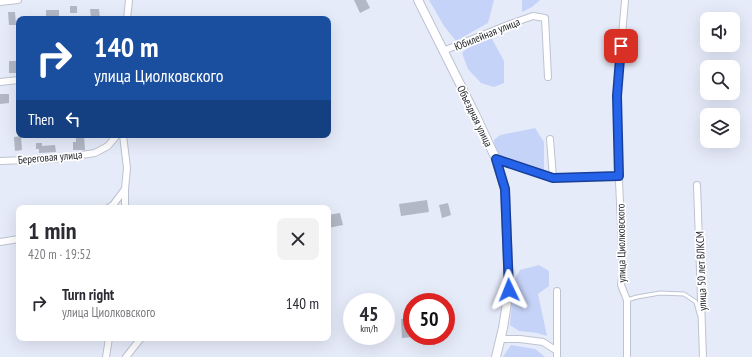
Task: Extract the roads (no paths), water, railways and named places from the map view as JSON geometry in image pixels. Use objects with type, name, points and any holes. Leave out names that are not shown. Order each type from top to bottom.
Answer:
[{"type":"main road","name":"Объездная улица","points":[[418,0],[496,159],[505,189],[509,290],[501,339],[496,357]]},
{"type":"street","points":[[0,2],[18,0]]},
{"type":"street","points":[[127,16],[129,0]]},
{"type":"street","name":"улица Циолковского","points":[[625,0],[617,96],[623,271],[621,285],[627,300],[627,357]]},
{"type":"street","name":"Юбилейная улица","points":[[443,51],[532,16],[545,18],[548,77]]},
{"type":"street","points":[[0,82],[16,80]]},
{"type":"street","name":"Береговая улица","points":[[0,161],[54,159],[95,153],[108,146],[115,138]]},
{"type":"street","points":[[123,138],[127,168],[125,205]]},
{"type":"street","points":[[550,139],[553,178]]},
{"type":"street","points":[[496,159],[553,178],[619,176]]},
{"type":"street","name":"улица 50 лет ВЛКСМ","points":[[697,186],[703,357]]},
{"type":"street","points":[[113,205],[125,189]]},
{"type":"street","points":[[0,242],[16,239]]},
{"type":"street","points":[[557,292],[557,354]]},
{"type":"street","points":[[501,339],[520,339],[543,342],[557,354]]},
{"type":"street","points":[[106,357],[109,341]]},
{"type":"street","points":[[126,357],[138,341]]},
{"type":"lane","points":[[627,300],[660,293],[684,294],[696,302],[703,327]]}]
